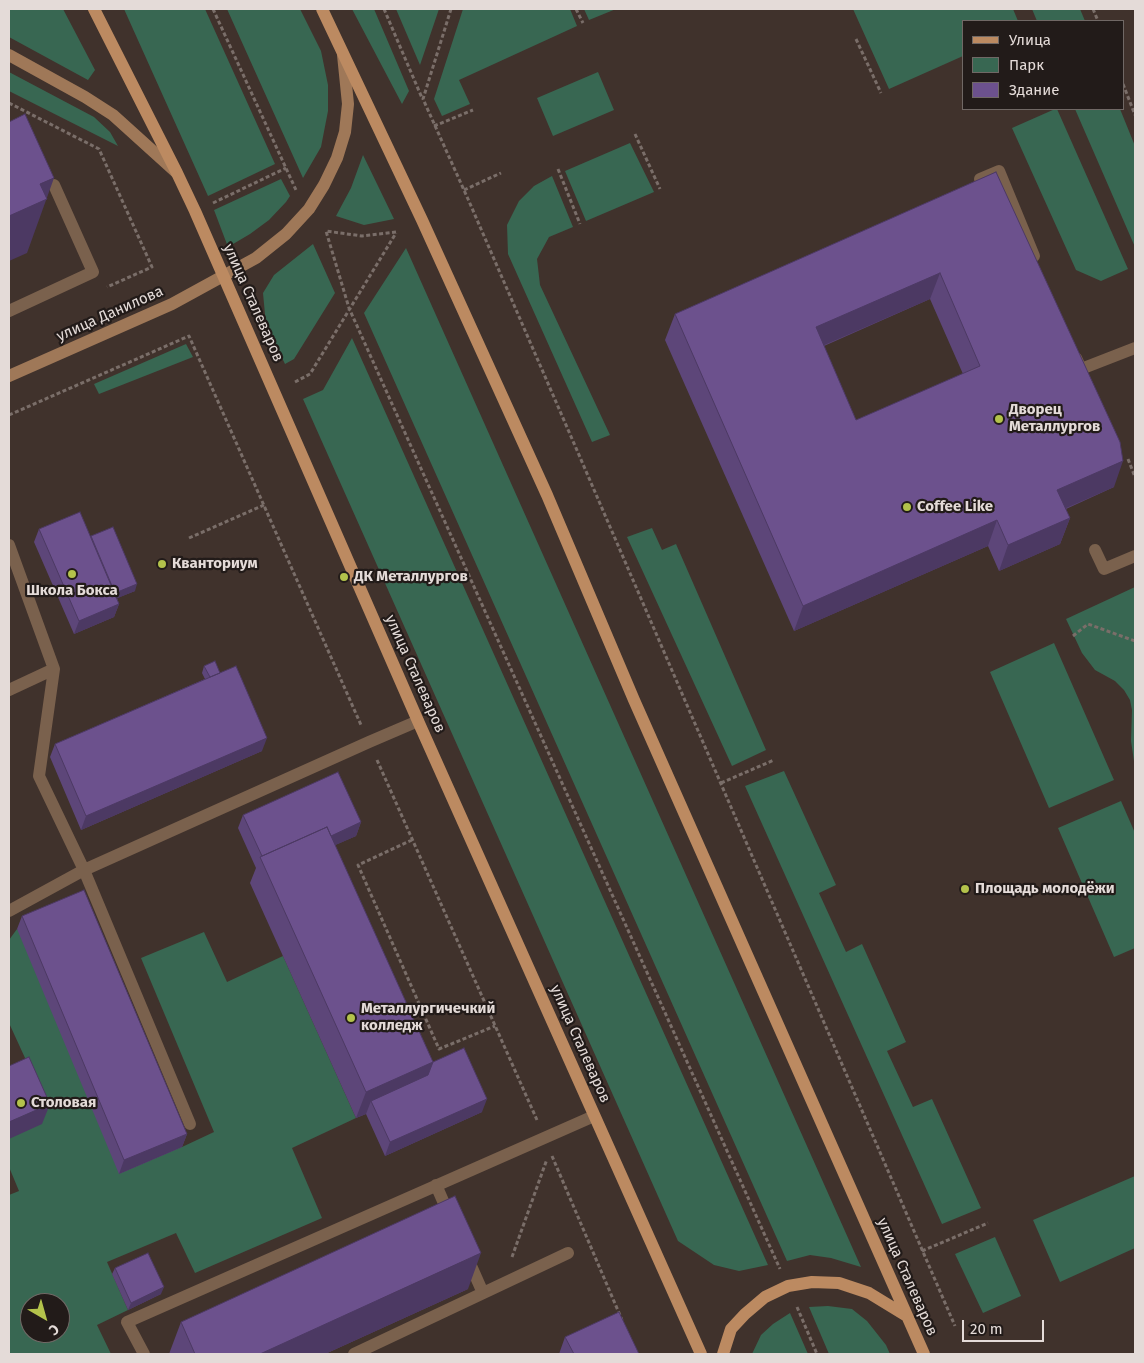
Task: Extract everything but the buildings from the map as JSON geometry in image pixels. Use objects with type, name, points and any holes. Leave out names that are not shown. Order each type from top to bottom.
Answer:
[{"type":"main road","name":"улица Сталеваров","points":[[94,9],[177,173],[224,277],[418,721],[701,1354]]},
{"type":"main road","name":"улица Сталеваров","points":[[322,9],[422,220],[543,486],[638,709],[905,1315],[924,1354]]},
{"type":"main road","name":"улица Данилова","points":[[9,376],[172,304],[256,258],[286,234],[309,209],[324,185],[337,158],[345,132],[348,104],[342,50]]},
{"type":"main road","points":[[9,55],[85,97],[113,115],[177,173]]},
{"type":"main road","points":[[723,1354],[731,1329],[745,1314],[764,1297],[788,1286],[812,1282],[839,1283],[869,1293],[905,1315]]},
{"type":"lane","points":[[972,183],[999,171],[1040,270]]},
{"type":"lane","points":[[9,311],[93,272],[54,185]]},
{"type":"lane","points":[[1073,351],[1081,369],[1135,348]]},
{"type":"lane","points":[[9,545],[54,669],[39,776],[84,870],[190,1124]]},
{"type":"lane","points":[[1095,550],[1104,569],[1135,556]]},
{"type":"lane","points":[[9,690],[54,669]]},
{"type":"lane","points":[[9,911],[84,870],[418,721]]},
{"type":"lane","points":[[144,1354],[127,1322],[594,1116]]},
{"type":"lane","points":[[436,1185],[455,1230]]},
{"type":"lane","points":[[463,1248],[483,1293]]},
{"type":"lane","points":[[354,1354],[568,1253]]},
{"type":"path","points":[[213,9],[297,193]]},
{"type":"path","points":[[384,9],[955,1326]]},
{"type":"path","points":[[422,98],[451,9]]},
{"type":"path","points":[[576,9],[582,24]]},
{"type":"path","points":[[856,39],[881,92]]},
{"type":"path","points":[[1124,87],[1135,115]]},
{"type":"path","points":[[9,103],[99,150],[152,266]]},
{"type":"path","points":[[434,126],[473,110]]},
{"type":"path","points":[[635,134],[660,189]]},
{"type":"path","points":[[213,203],[286,168]]},
{"type":"path","points":[[558,169],[580,224]]},
{"type":"path","points":[[464,190],[501,174]]},
{"type":"path","points":[[295,382],[310,374],[349,308],[396,232],[362,236],[326,230],[349,308],[780,1269]]},
{"type":"path","points":[[9,415],[189,336],[544,1138]]},
{"type":"path","points":[[1128,460],[1135,477]]},
{"type":"path","points":[[189,538],[264,505]]},
{"type":"path","points":[[1073,636],[1088,624],[1135,641]]},
{"type":"path","points":[[721,783],[774,760]]},
{"type":"path","points":[[412,840],[358,865],[400,962],[439,1049],[495,1026]]},
{"type":"path","points":[[501,1284],[550,1152],[626,1328]]},
{"type":"path","points":[[922,1251],[988,1223]]},
{"type":"path","points":[[797,1306],[818,1354]]},
{"type":"green space","points":[[9,9],[63,9],[95,70],[88,80],[9,37]]},
{"type":"green space","points":[[124,9],[205,9],[275,164],[208,196]]},
{"type":"green space","points":[[227,9],[300,9],[321,51],[328,85],[328,111],[321,147],[303,178]]},
{"type":"green space","points":[[352,9],[374,9],[409,91],[402,104]]},
{"type":"green space","points":[[396,9],[439,9],[420,65]]},
{"type":"green space","points":[[463,9],[570,9],[577,26],[459,80],[470,104],[442,116],[434,99]]},
{"type":"green space","points":[[584,9],[616,9],[589,20]]},
{"type":"green space","points":[[853,9],[1013,9],[1018,20],[962,20],[962,56],[889,89]]},
{"type":"green space","points":[[1032,9],[1080,9],[1085,20],[1037,20]]},
{"type":"green space","points":[[9,72],[94,117],[110,132],[118,146],[9,91]]},
{"type":"green space","points":[[598,72],[614,110],[553,136],[537,98]]},
{"type":"green space","points":[[1053,110],[1057,110],[1128,269],[1101,281],[1076,270],[1012,128]]},
{"type":"green space","points":[[1075,110],[1120,110],[1135,146],[1135,247]]},
{"type":"green space","points":[[630,143],[654,192],[586,221],[565,171]]},
{"type":"green space","points":[[363,155],[394,219],[364,225],[336,216],[351,188]]},
{"type":"green space","points":[[552,176],[573,227],[549,237],[537,259],[540,285],[610,435],[592,442],[508,254],[507,225],[519,201],[534,186]]},
{"type":"green space","points":[[281,179],[290,196],[286,202],[269,220],[228,247],[214,210]]},
{"type":"green space","points":[[313,244],[335,293],[294,359],[285,364],[266,325],[263,293],[274,275]]},
{"type":"green space","points":[[406,248],[861,1267],[831,1258],[810,1255],[787,1261],[364,313]]},
{"type":"green space","points":[[352,338],[768,1265],[739,1271],[714,1265],[678,1241],[303,399],[323,390]]},
{"type":"green space","points":[[186,344],[193,357],[99,394],[94,384]]},
{"type":"green space","points":[[652,528],[662,550],[676,544],[766,750],[732,766],[627,537]]},
{"type":"green space","points":[[1135,587],[1135,768],[1131,741],[1132,710],[1130,700],[1115,681],[1095,670],[1082,653],[1066,619]]},
{"type":"green space","points":[[1054,643],[1114,780],[1049,808],[990,672]]},
{"type":"green space","points":[[784,771],[836,885],[819,893],[846,952],[862,944],[906,1042],[887,1051],[913,1107],[932,1099],[981,1208],[942,1224],[745,786]]},
{"type":"green space","points":[[1121,801],[1135,833],[1135,948],[1114,957],[1058,828]]},
{"type":"green space","points":[[17,929],[182,1147],[214,1132],[141,958],[204,932],[227,982],[283,956],[356,1118],[292,1148],[322,1218],[195,1273],[176,1233],[107,1262],[128,1310],[97,1325],[111,1354],[9,1354],[9,1195],[19,1191],[9,1167],[9,1139],[31,1071],[9,1023],[9,940]]},
{"type":"green space","points":[[1135,1176],[1135,1248],[1060,1282],[1033,1220]]},
{"type":"green space","points":[[995,1237],[1021,1296],[983,1313],[955,1254]]},
{"type":"green space","points":[[828,1306],[852,1309],[867,1321],[886,1345],[890,1354],[829,1354],[809,1307]]},
{"type":"green space","points":[[790,1313],[808,1354],[752,1354],[761,1335],[773,1324]]},
{"type":"place","name":"Дворец Металлургов","points":[[999,419]]},
{"type":"place","name":"Coffee Like","points":[[907,507]]},
{"type":"place","name":"Кванториум","points":[[162,564]]},
{"type":"place","name":"Школа Бокса","points":[[72,574]]},
{"type":"place","name":"ДК Металлургов","points":[[344,577]]},
{"type":"place","name":"Площадь молодёжи","points":[[965,889]]},
{"type":"place","name":"Металлургичечкий колледж","points":[[351,1018]]},
{"type":"place","name":"Столовая","points":[[21,1103]]}]
